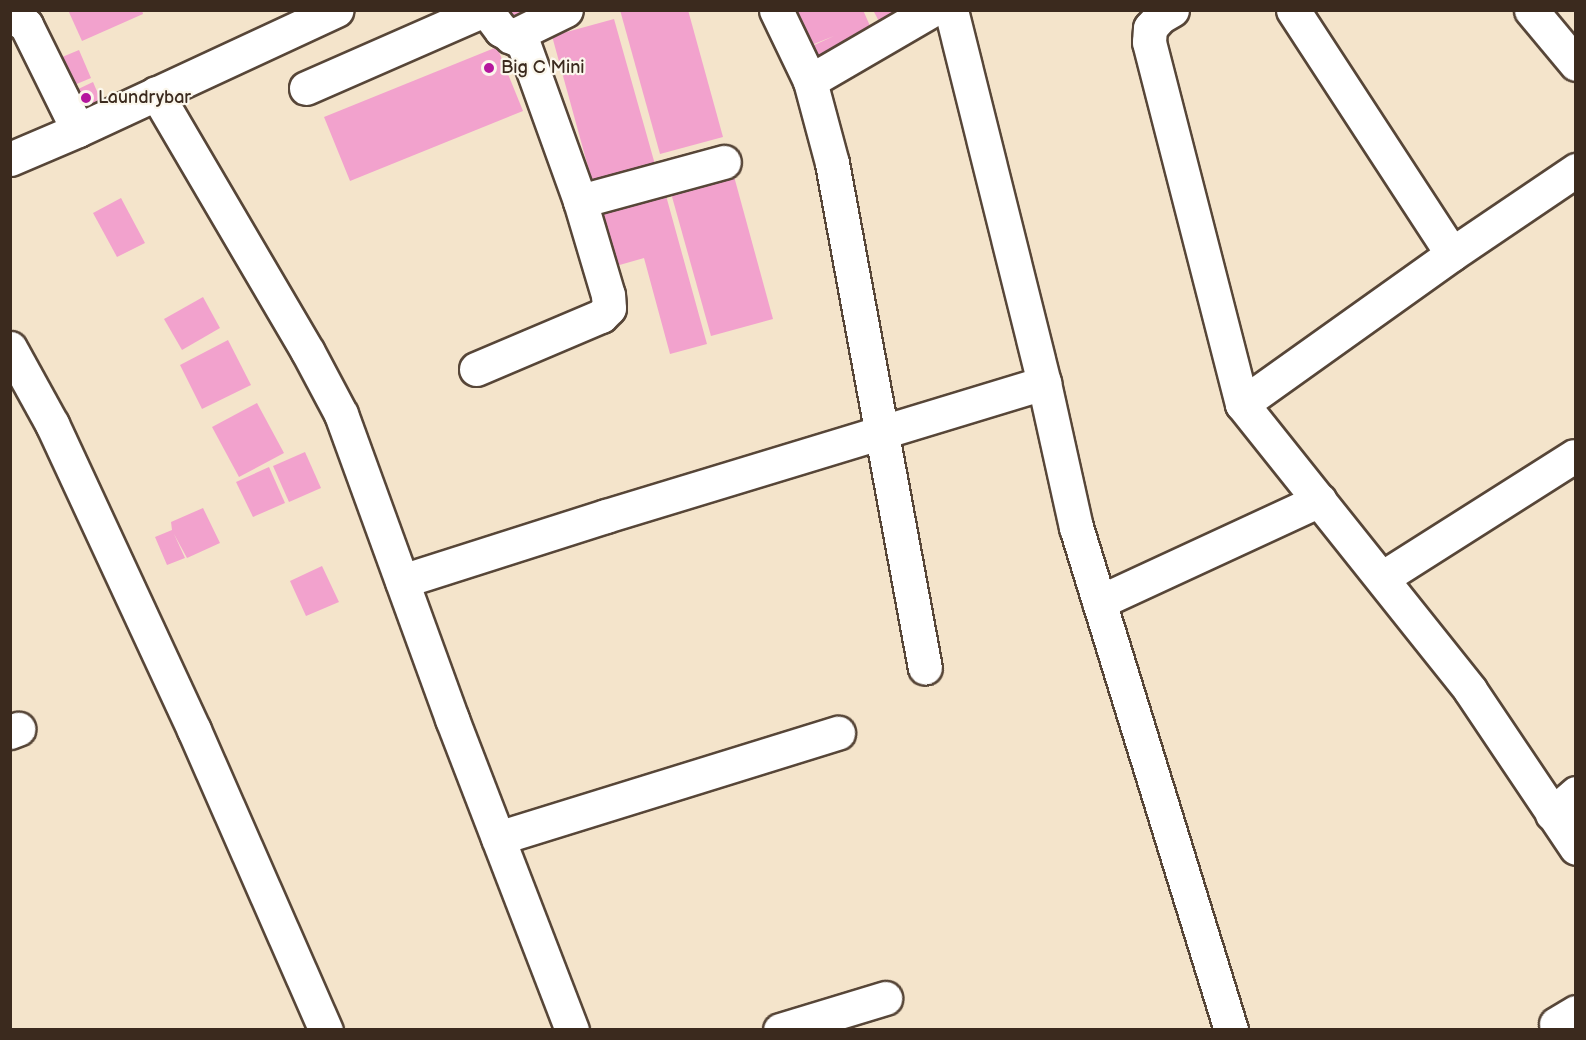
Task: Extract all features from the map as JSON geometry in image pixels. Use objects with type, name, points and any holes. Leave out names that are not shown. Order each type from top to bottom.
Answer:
[{"type":"street","points":[[306,88],[485,10],[501,30],[523,43],[580,201],[608,296],[609,308],[601,316],[477,369]]},
{"type":"street","points":[[512,37],[566,10]]},
{"type":"street","points":[[776,10],[810,81],[832,163],[925,668]]},
{"type":"street","points":[[810,81],[932,10]]},
{"type":"street","points":[[951,10],[1044,383],[1076,526],[1231,1029]]},
{"type":"street","points":[[1172,10],[1150,28],[1149,42],[1242,404],[1564,804],[1575,848]]},
{"type":"street","points":[[1293,10],[1452,254]]},
{"type":"street","points":[[1532,10],[1575,64]]},
{"type":"street","points":[[10,159],[78,130],[325,13]]},
{"type":"street","points":[[10,15],[26,25],[78,130]]},
{"type":"street","points":[[156,93],[308,352],[341,414],[498,838],[572,1029]]},
{"type":"street","points":[[580,201],[724,162]]},
{"type":"street","points":[[1242,404],[1452,254],[1575,170]]},
{"type":"street","points":[[10,348],[52,424],[194,730],[326,1029]]},
{"type":"street","points":[[402,581],[880,431],[1044,383]]},
{"type":"street","points":[[1382,578],[1574,456]]},
{"type":"street","points":[[1099,602],[1320,500]]},
{"type":"street","points":[[498,838],[838,733]]},
{"type":"street","points":[[780,1029],[885,998]]},
{"type":"building","points":[[68,10],[142,10],[143,14],[82,41]]},
{"type":"building","points":[[502,10],[544,10],[509,26]]},
{"type":"building","points":[[620,10],[688,10],[723,137],[660,154]]},
{"type":"building","points":[[793,10],[863,10],[874,35],[816,60],[810,47],[834,36],[809,46]]},
{"type":"building","points":[[873,10],[924,10],[884,31]]},
{"type":"building","points":[[614,19],[656,168],[593,185],[552,36]]},
{"type":"building","points":[[497,47],[523,111],[350,181],[324,117]]},
{"type":"building","points":[[79,50],[91,78],[67,88],[55,60]]},
{"type":"building","points":[[93,82],[102,103],[81,112],[72,92]]},
{"type":"building","points":[[732,169],[773,319],[711,336],[669,186]]},
{"type":"building","points":[[665,192],[707,344],[670,354],[644,258],[616,266],[600,210]]},
{"type":"building","points":[[121,198],[145,243],[117,257],[93,213]]},
{"type":"building","points":[[203,297],[220,328],[182,350],[164,319]]},
{"type":"building","points":[[228,340],[251,385],[202,409],[180,365]]},
{"type":"building","points":[[257,403],[284,453],[239,477],[212,427]]},
{"type":"building","points":[[305,452],[321,488],[289,502],[273,466]]},
{"type":"building","points":[[269,467],[285,503],[253,517],[236,482]]},
{"type":"building","points":[[203,508],[220,543],[187,558],[174,534],[185,558],[167,565],[155,537],[172,530],[171,522]]},
{"type":"building","points":[[322,566],[339,602],[306,616],[290,581]]},
{"type":"place","name":"Big C Mini","points":[[489,68]]},
{"type":"place","name":"Laundrybar","points":[[86,98]]}]
